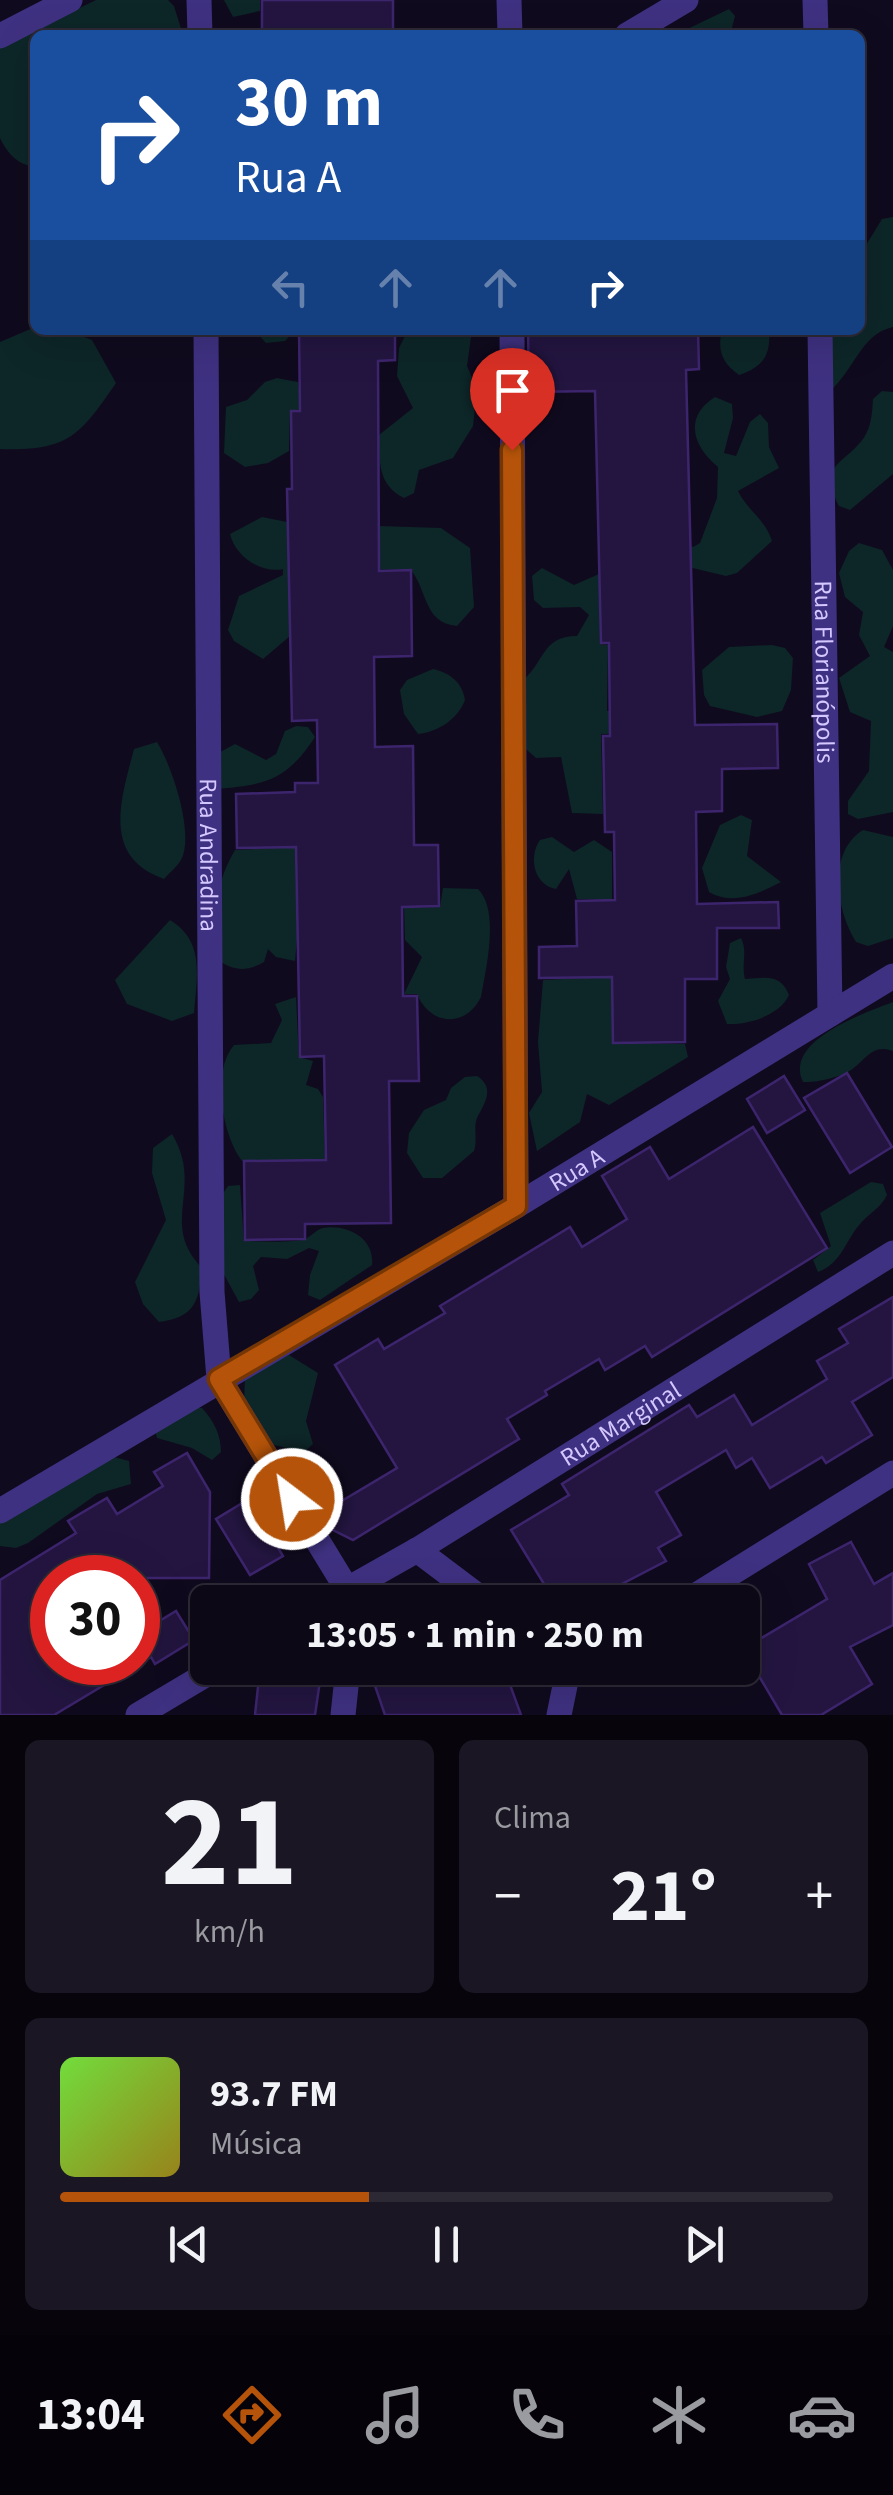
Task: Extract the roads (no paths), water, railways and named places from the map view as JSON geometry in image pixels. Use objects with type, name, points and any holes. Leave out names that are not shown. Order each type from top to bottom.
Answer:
[{"type":"street","points":[[0,36],[70,0]]},
{"type":"street","points":[[199,0],[200,30]]},
{"type":"street","points":[[509,0],[510,30]]},
{"type":"street","points":[[635,30],[686,0]]},
{"type":"street","points":[[815,0],[816,30]]},
{"type":"street","name":"Rua Andradina","points":[[206,335],[212,1292],[219,1379]]},
{"type":"street","points":[[512,335],[516,1206]]},
{"type":"street","name":"Rua Florianópolis","points":[[820,335],[830,1014]]},
{"type":"street","name":"Rua A","points":[[0,1511],[516,1206],[893,976]]},
{"type":"street","name":"Rua Marginal","points":[[361,1585],[893,1252]]},
{"type":"street","points":[[219,1379],[333,1585]]},
{"type":"street","points":[[713,1585],[893,1473]]},
{"type":"street","points":[[417,1550],[463,1585]]},
{"type":"street","points":[[138,1715],[190,1684]]},
{"type":"street","points":[[343,1715],[346,1685]]},
{"type":"street","points":[[560,1715],[566,1685]]}]
